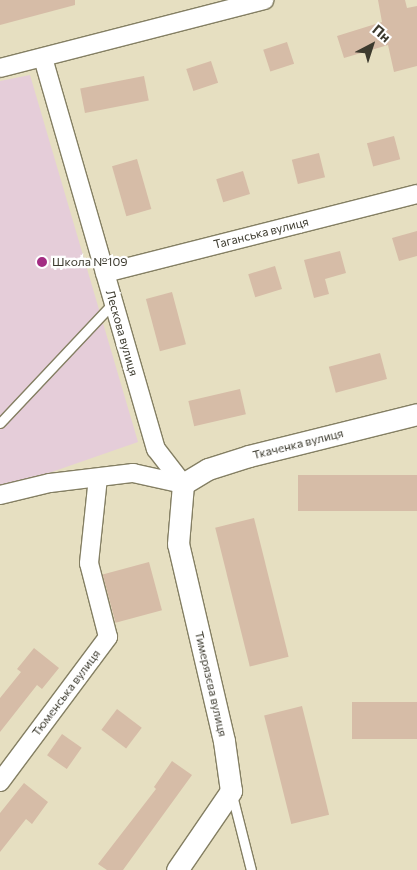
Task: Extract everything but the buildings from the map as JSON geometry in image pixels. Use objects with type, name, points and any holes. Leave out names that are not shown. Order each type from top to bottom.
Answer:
[{"type":"street","points":[[0,68],[264,0]]},
{"type":"street","name":"Лескова вулиця","points":[[43,58],[156,449],[183,484]]},
{"type":"street","name":"Таганська вулиця","points":[[105,272],[417,194]]},
{"type":"street","name":"Ткаченка вулиця","points":[[183,484],[208,469],[249,456],[417,414]]},
{"type":"street","points":[[0,495],[50,483],[133,473],[183,484]]},
{"type":"street","name":"Тюменська вулиця","points":[[0,782],[108,637],[89,563],[98,478]]},
{"type":"street","name":"Тимерязєва вулиця","points":[[183,484],[178,544],[224,741],[231,791]]},
{"type":"street","points":[[177,870],[231,791]]},
{"type":"lane","points":[[0,423],[114,302]]},
{"type":"lane","points":[[231,791],[251,870]]},
{"type":"shaded area","name":"Школа №109","points":[[30,75],[138,442],[0,490],[0,81]]},
{"type":"place","name":"Школа №109","points":[[42,262]]}]
